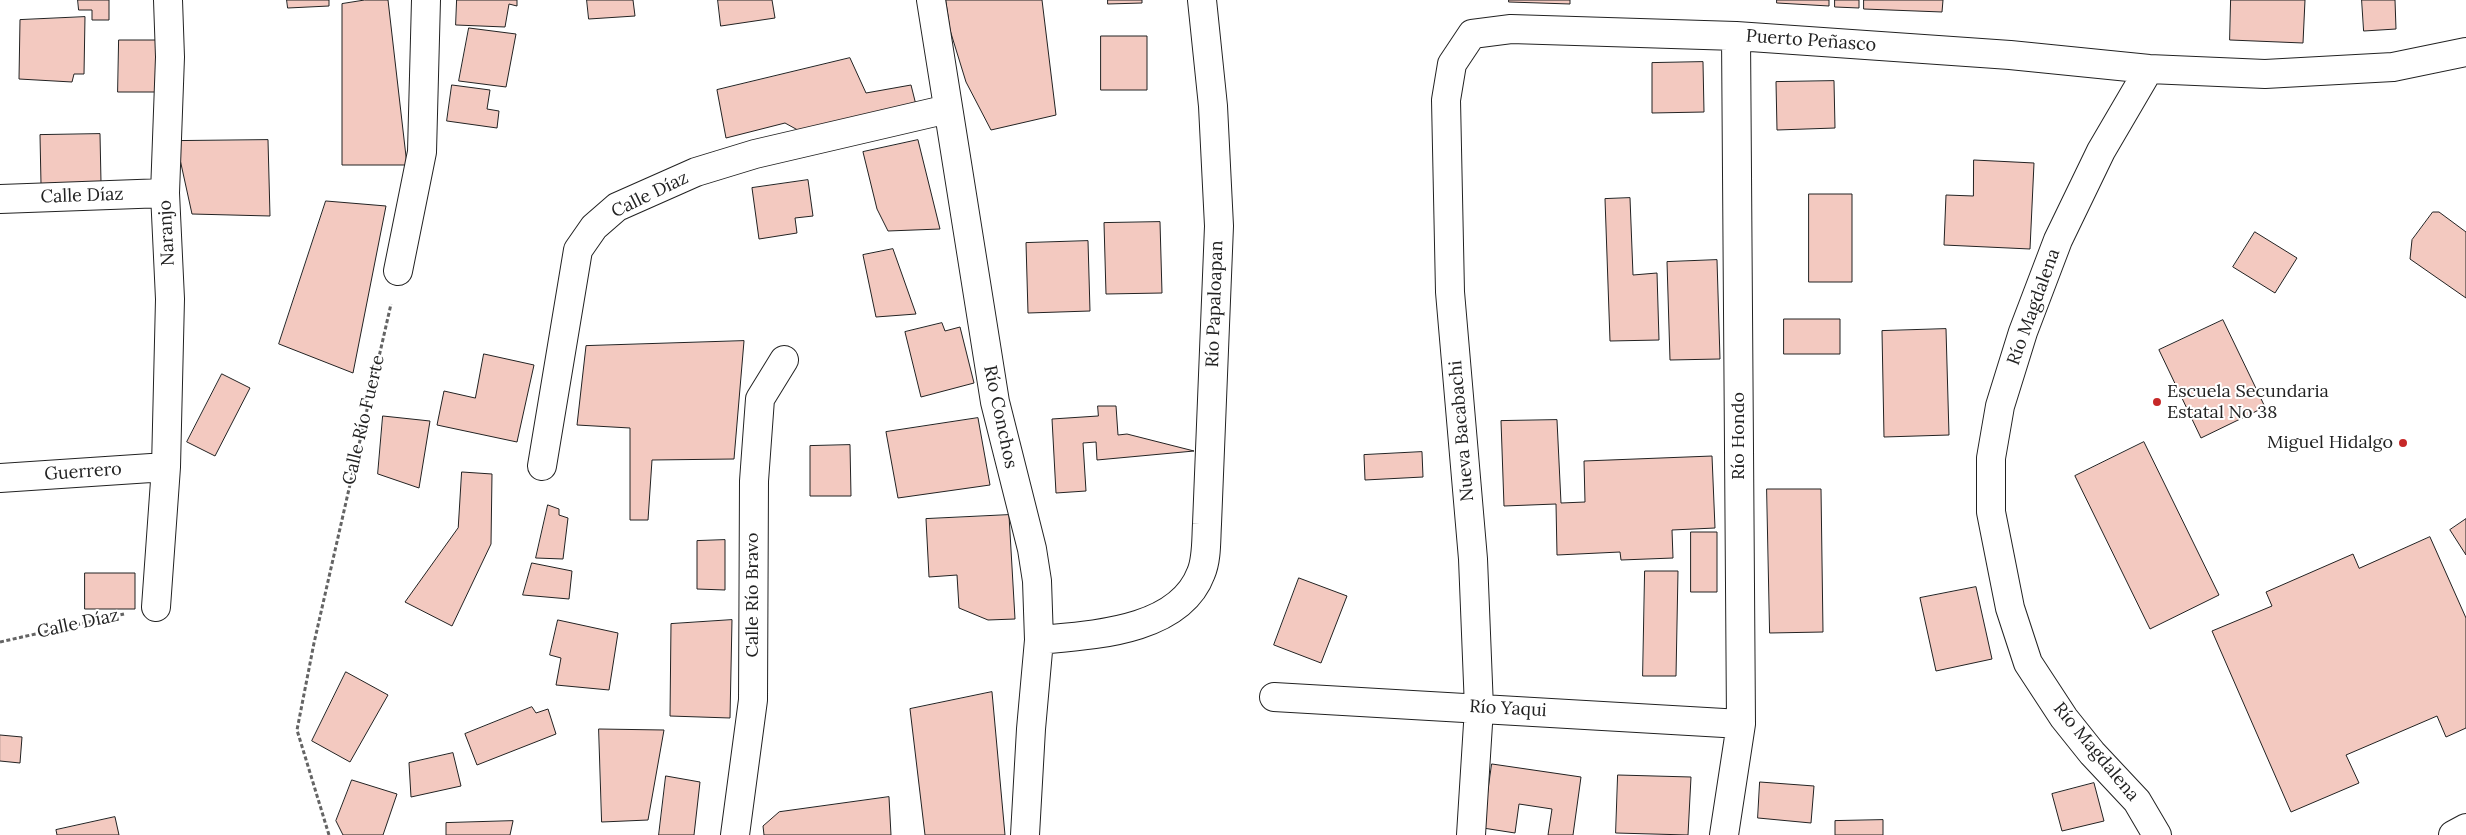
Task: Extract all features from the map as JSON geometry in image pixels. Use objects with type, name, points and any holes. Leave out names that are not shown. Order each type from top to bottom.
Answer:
[{"type":"street","name":"Naranjo","points":[[156,607],[166,467],[170,299],[165,193],[170,57],[168,0]]},
{"type":"street","points":[[398,272],[422,152],[426,0]]},
{"type":"street","name":"Río Conchos","points":[[931,0],[995,402],[1032,549],[1037,581],[1039,640],[1031,729],[1025,835]]},
{"type":"street","name":"Río Papaloapan","points":[[1039,640],[1095,635],[1127,629],[1150,620],[1182,602],[1193,589],[1202,572],[1205,551],[1218,226],[1213,106],[1202,0]]},
{"type":"street","name":"Puerto Peñasco","points":[[1472,34],[1511,29],[1736,36],[2010,55],[2150,69]]},
{"type":"street","name":"Nueva Bacabachi","points":[[1471,835],[1479,708],[1473,559],[1450,292],[1446,100],[1452,64],[1472,34]]},
{"type":"street","name":"Río Hondo","points":[[1724,835],[1741,724],[1736,36]]},
{"type":"street","points":[[2150,69],[2274,73],[2393,67],[2466,52]]},
{"type":"street","name":"Río Magdalena","points":[[2150,69],[2101,151],[2058,240],[2023,332],[2000,406],[1991,458],[1991,512],[2010,608],[2028,663],[2064,718],[2092,753],[2137,801],[2157,835]]},
{"type":"street","name":"Calle Díaz","points":[[542,466],[578,250],[594,227],[617,207],[696,172],[755,154],[948,109]]},
{"type":"street","name":"Calle Díaz","points":[[0,199],[165,193]]},
{"type":"street","name":"Calle Río Bravo","points":[[735,835],[752,700],[754,481],[760,399],[784,360]]},
{"type":"street","name":"Guerrero","points":[[0,478],[166,467]]},
{"type":"street","name":"Río Yaqui","points":[[1274,697],[1741,724]]},
{"type":"street","points":[[2453,835],[2466,828]]},
{"type":"path","name":"Calle Río Fuerte","points":[[329,835],[297,730],[314,643],[398,272]]},
{"type":"path","name":"Calle Díaz","points":[[0,642],[156,607]]},
{"type":"building","points":[[78,0],[109,0],[109,20],[92,20],[92,10],[79,10]]},
{"type":"building","points":[[287,0],[329,0],[329,6],[288,8]]},
{"type":"building","points":[[365,0],[388,0],[407,165],[342,165],[342,4]]},
{"type":"building","points":[[457,0],[517,0],[517,6],[509,4],[505,27],[456,25]]},
{"type":"building","points":[[587,0],[633,0],[635,16],[589,19]]},
{"type":"building","points":[[718,0],[772,0],[775,18],[721,26]]},
{"type":"building","points":[[946,0],[1042,0],[1056,115],[991,130],[966,82],[950,30]]},
{"type":"building","points":[[1108,0],[1142,0],[1142,3],[1108,4]]},
{"type":"building","points":[[1509,0],[1570,0],[1570,4],[1509,2]]},
{"type":"building","points":[[1777,0],[1829,0],[1829,6],[1777,3]]},
{"type":"building","points":[[1835,0],[1859,0],[1859,8],[1835,7]]},
{"type":"building","points":[[1864,0],[1943,0],[1942,12],[1864,9]]},
{"type":"building","points":[[2231,0],[2305,0],[2303,43],[2230,40]]},
{"type":"building","points":[[2362,0],[2395,0],[2396,29],[2364,31]]},
{"type":"building","points":[[85,17],[84,74],[74,74],[72,82],[19,79],[20,20]]},
{"type":"building","points":[[469,28],[516,34],[506,87],[459,81]]},
{"type":"building","points":[[1101,36],[1147,36],[1147,90],[1101,90]]},
{"type":"building","points":[[119,40],[162,40],[161,92],[118,92]]},
{"type":"building","points":[[850,58],[866,93],[911,85],[916,105],[805,134],[785,123],[726,138],[717,90]]},
{"type":"building","points":[[1703,62],[1704,112],[1652,113],[1652,63]]},
{"type":"building","points":[[1834,81],[1835,128],[1777,130],[1776,82]]},
{"type":"building","points":[[452,85],[490,90],[487,109],[499,111],[497,128],[447,121]]},
{"type":"building","points":[[100,134],[101,182],[41,184],[40,135]]},
{"type":"building","points":[[268,140],[270,216],[192,214],[176,141]]},
{"type":"building","points":[[918,140],[940,229],[888,231],[877,209],[863,152]]},
{"type":"building","points":[[1974,160],[2034,163],[2030,249],[1944,245],[1946,195],[1973,196]]},
{"type":"building","points":[[808,180],[813,216],[795,218],[797,233],[759,239],[752,188]]},
{"type":"building","points":[[1809,194],[1852,194],[1852,282],[1809,282]]},
{"type":"building","points":[[1630,198],[1633,275],[1657,273],[1659,340],[1610,341],[1605,199]]},
{"type":"building","points":[[326,201],[386,206],[353,373],[279,344]]},
{"type":"building","points":[[2433,212],[2439,212],[2466,232],[2466,298],[2410,259],[2412,240]]},
{"type":"building","points":[[1160,222],[1162,293],[1106,294],[1104,223]]},
{"type":"building","points":[[2255,232],[2297,258],[2275,293],[2233,267]]},
{"type":"building","points":[[1088,241],[1090,311],[1028,313],[1026,243]]},
{"type":"building","points":[[893,249],[916,314],[876,317],[863,255]]},
{"type":"building","points":[[1717,260],[1720,359],[1670,360],[1667,262]]},
{"type":"building","points":[[1784,319],[1840,319],[1840,354],[1784,354]]},
{"type":"building","points":[[2223,320],[2265,407],[2201,438],[2159,350]]},
{"type":"building","points":[[942,323],[945,331],[960,327],[974,383],[921,397],[905,332]]},
{"type":"building","points":[[1946,329],[1949,435],[1884,437],[1882,331]]},
{"type":"building","points":[[744,341],[734,459],[652,460],[648,520],[630,520],[630,428],[577,425],[586,346]]},
{"type":"building","points":[[484,354],[534,365],[517,442],[437,425],[444,391],[475,398]]},
{"type":"building","points":[[222,374],[250,388],[215,456],[187,442]]},
{"type":"building","points":[[1098,406],[1116,406],[1118,435],[1127,434],[1194,451],[1097,460],[1096,442],[1083,443],[1086,491],[1056,493],[1052,419],[1098,416]]},
{"type":"building","points":[[383,416],[430,421],[419,488],[378,474]]},
{"type":"building","points":[[978,418],[990,485],[898,498],[886,432]]},
{"type":"building","points":[[1557,420],[1561,503],[1585,502],[1584,461],[1712,456],[1715,528],[1672,530],[1673,558],[1621,560],[1620,552],[1557,555],[1556,504],[1504,506],[1501,421]]},
{"type":"building","points":[[2144,442],[2219,595],[2150,629],[2075,476]]},
{"type":"building","points":[[850,445],[851,496],[810,496],[810,446]]},
{"type":"building","points":[[1422,452],[1423,477],[1365,480],[1364,455]]},
{"type":"building","points":[[462,472],[492,474],[491,544],[452,626],[405,602],[458,528]]},
{"type":"building","points":[[1767,489],[1821,489],[1823,632],[1770,633]]},
{"type":"building","points":[[548,505],[559,509],[559,515],[568,518],[563,559],[536,558]]},
{"type":"building","points":[[1009,515],[1015,619],[988,620],[959,608],[957,575],[929,577],[926,519]]},
{"type":"building","points":[[2466,519],[2466,555],[2450,530]]},
{"type":"building","points":[[1691,532],[1717,532],[1717,592],[1691,592]]},
{"type":"building","points":[[2430,537],[2466,618],[2466,728],[2446,737],[2437,716],[2346,755],[2359,783],[2291,812],[2212,631],[2272,606],[2266,592],[2353,554],[2359,568]]},
{"type":"building","points":[[725,540],[725,590],[697,589],[697,541]]},
{"type":"building","points":[[532,563],[572,571],[569,599],[523,595]]},
{"type":"building","points":[[1645,571],[1678,571],[1676,676],[1643,676]]},
{"type":"building","points":[[85,573],[135,573],[135,609],[85,609]]},
{"type":"building","points":[[1299,578],[1347,596],[1321,663],[1274,645]]},
{"type":"building","points":[[1976,587],[1992,659],[1936,671],[1920,598]]},
{"type":"building","points":[[558,620],[618,633],[609,690],[556,685],[561,658],[550,655]]},
{"type":"building","points":[[732,620],[730,718],[670,716],[671,624]]},
{"type":"building","points":[[346,672],[388,695],[350,762],[312,741]]},
{"type":"building","points":[[992,692],[1005,835],[925,835],[910,709]]},
{"type":"building","points":[[532,707],[536,713],[548,709],[556,734],[477,765],[465,734]]},
{"type":"building","points":[[599,729],[664,730],[648,820],[602,822]]},
{"type":"building","points":[[0,735],[22,737],[20,763],[0,761]]},
{"type":"building","points":[[453,753],[461,786],[411,797],[409,763]]},
{"type":"building","points":[[1492,764],[1581,777],[1573,835],[1548,835],[1552,809],[1519,804],[1515,833],[1483,828]]},
{"type":"building","points":[[1618,775],[1691,777],[1688,835],[1616,833]]},
{"type":"building","points":[[666,776],[700,782],[694,835],[659,835]]},
{"type":"building","points":[[352,780],[397,794],[383,835],[343,835],[336,821]]},
{"type":"building","points":[[1760,782],[1814,786],[1811,823],[1758,818]]},
{"type":"building","points":[[2094,783],[2104,821],[2062,831],[2052,794]]},
{"type":"building","points":[[889,797],[891,835],[764,835],[763,826],[779,812]]},
{"type":"building","points":[[115,817],[119,835],[57,835],[56,830]]},
{"type":"building","points":[[1883,820],[1883,835],[1835,835],[1835,821]]},
{"type":"building","points":[[513,821],[510,835],[446,835],[446,823]]},
{"type":"place","name":"Escuela Secundaria Estatal No 38","points":[[2157,402]]},
{"type":"place","name":"Miguel Hidalgo","points":[[2403,443]]}]
